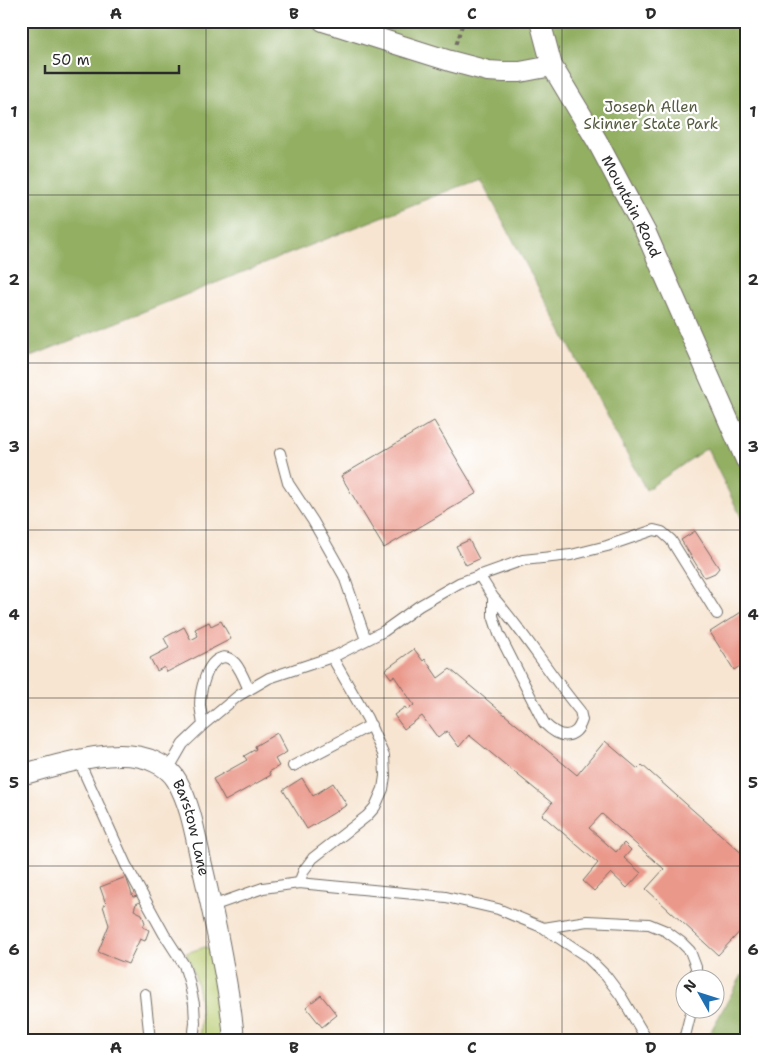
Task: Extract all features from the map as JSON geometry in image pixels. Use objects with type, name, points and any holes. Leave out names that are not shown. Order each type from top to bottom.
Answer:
[{"type":"street","points":[[323,21],[488,71],[520,72],[552,66]]},
{"type":"street","name":"Mountain Road","points":[[540,21],[552,66],[597,141],[646,233],[746,460]]},
{"type":"street","name":"Barstow Lane","points":[[21,775],[78,760],[114,755],[146,758],[168,770],[176,780],[188,806],[212,906],[232,1016],[234,1040]]},
{"type":"lane","points":[[280,453],[288,483],[313,521],[344,576],[366,640]]},
{"type":"lane","points":[[168,770],[183,744],[203,724],[238,696],[269,678],[332,657],[384,631],[420,606],[459,583],[524,560],[571,555],[607,546],[654,530],[662,532],[671,540],[717,614]]},
{"type":"lane","points":[[479,575],[493,597],[510,616],[542,662],[580,711],[582,720],[577,730],[569,735],[562,735],[551,730],[544,723],[499,634],[493,616],[493,597]]},
{"type":"lane","points":[[203,724],[200,704],[207,670],[214,661],[222,657],[230,658],[235,663],[249,690]]},
{"type":"lane","points":[[299,883],[304,870],[313,858],[367,816],[375,806],[383,789],[385,776],[384,756],[371,725],[332,657]]},
{"type":"lane","points":[[293,766],[371,725]]},
{"type":"lane","points":[[78,760],[126,865],[164,934],[184,965],[194,1004],[193,1040]]},
{"type":"lane","points":[[212,906],[263,888],[299,883],[446,897],[498,909],[544,928],[586,956],[606,976],[621,996],[647,1040]]},
{"type":"lane","points":[[544,928],[587,921],[649,924],[666,931],[681,942],[690,951],[696,968]]},
{"type":"lane","points":[[145,994],[150,1040]]},
{"type":"lane","points":[[684,1040],[690,1018]]},
{"type":"path","points":[[450,61],[464,21]]},
{"type":"green space","name":"Joseph Allen Skinner State Park","points":[[21,21],[746,21],[746,527],[707,448],[646,490],[480,178],[24,359],[21,353]]},
{"type":"green space","points":[[205,947],[209,948],[222,1040],[199,1040],[199,995],[186,953]]},
{"type":"green space","points":[[742,975],[746,977],[746,1040],[706,1040],[718,1018],[724,1018],[724,1008]]},
{"type":"building","points":[[434,421],[477,493],[384,548],[341,476]]},
{"type":"building","points":[[695,531],[719,568],[715,573],[704,577],[681,540]]},
{"type":"building","points":[[469,540],[479,559],[466,565],[456,546]]},
{"type":"building","points":[[746,609],[746,662],[734,670],[710,632]]},
{"type":"building","points":[[221,621],[231,639],[167,672],[164,667],[157,671],[150,658],[169,648],[164,638],[184,627],[191,640],[198,636],[195,629],[209,622],[211,626]]},
{"type":"building","points":[[414,649],[423,661],[425,659],[438,678],[450,669],[577,775],[605,741],[638,769],[642,765],[746,857],[746,925],[718,955],[646,889],[664,869],[602,814],[589,828],[616,852],[624,843],[631,850],[624,858],[641,873],[627,888],[611,873],[594,891],[583,881],[598,863],[542,815],[552,803],[469,735],[459,747],[447,731],[438,738],[422,716],[404,729],[394,715],[405,707],[407,710],[414,705],[394,676],[391,678],[385,670]]},
{"type":"building","points":[[277,733],[287,752],[275,759],[279,766],[269,772],[271,775],[225,801],[213,779],[247,760],[244,756],[256,749],[255,746]]},
{"type":"building","points":[[302,778],[313,796],[333,783],[347,805],[307,829],[283,790]]},
{"type":"building","points":[[126,877],[133,897],[138,896],[140,902],[136,904],[134,910],[142,914],[145,923],[143,927],[149,930],[145,941],[140,939],[128,964],[98,952],[109,925],[103,906],[106,904],[100,887]]},
{"type":"building","points":[[321,995],[337,1015],[322,1027],[306,1007]]}]
